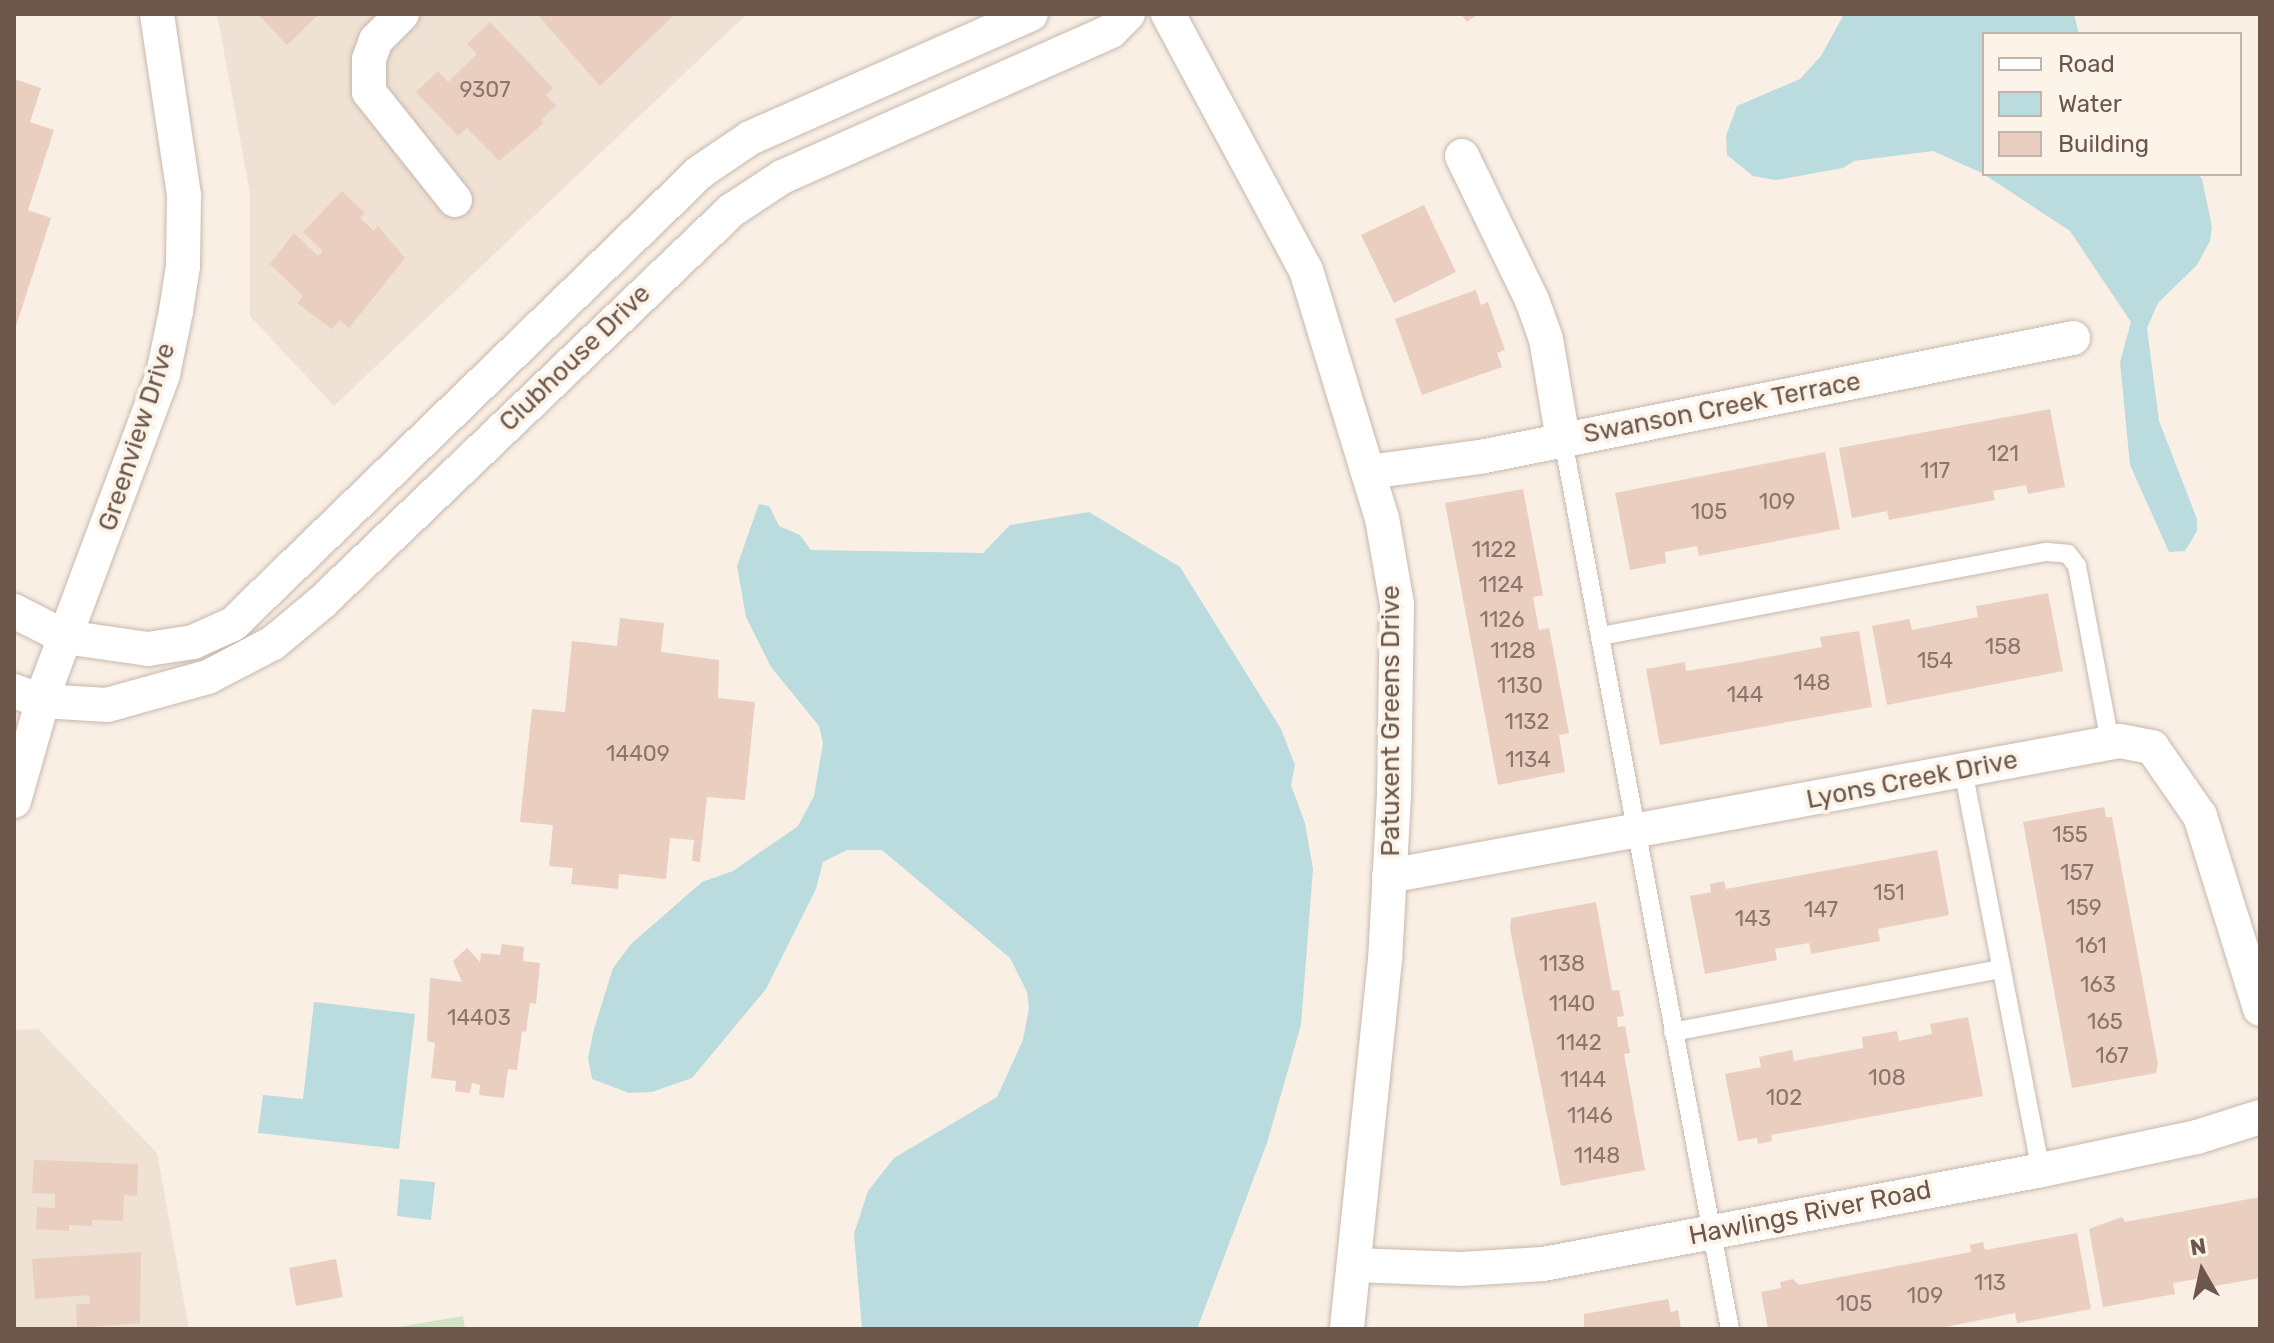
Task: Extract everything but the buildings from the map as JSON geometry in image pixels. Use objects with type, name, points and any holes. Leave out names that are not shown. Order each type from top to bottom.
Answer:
[{"type":"street","name":"Greenview Drive","points":[[14,801],[28,696],[65,637],[163,374],[183,266],[184,195],[157,14]]},
{"type":"street","points":[[402,14],[376,40],[369,59],[369,92],[455,200]]},
{"type":"street","name":"Clubhouse Drive","points":[[14,611],[65,637],[148,649],[193,642],[233,624],[700,172],[764,131],[1031,14]]},
{"type":"street","name":"Clubhouse Drive","points":[[28,696],[107,705],[208,677],[273,643],[321,603],[732,210],[782,177],[1111,31],[1128,14]]},
{"type":"street","name":"Patuxent Greens Drive","points":[[1168,14],[1306,270],[1369,472],[1397,604],[1389,876],[1347,1329]]},
{"type":"street","points":[[1462,156],[1532,300],[1546,339],[1563,440]]},
{"type":"street","name":"Swanson Creek Terrace","points":[[1369,472],[1563,440],[2073,338]]},
{"type":"street","name":"Lyons Creek Drive","points":[[1389,876],[2110,743],[2152,747],[2200,816],[2260,1009]]},
{"type":"street","name":"Hawlings River Road","points":[[1354,1265],[1461,1269],[1543,1264],[2041,1170],[2197,1137],[2260,1117]]},
{"type":"lane","points":[[1563,440],[1709,1231],[1730,1329]]},
{"type":"lane","points":[[1601,636],[2047,552],[2068,554],[2077,566],[2110,743]]},
{"type":"lane","points":[[1963,770],[2041,1170]]},
{"type":"lane","points":[[1673,1032],[2001,969]]},
{"type":"shaded area","points":[[217,14],[747,14],[334,406],[250,316],[250,193]]},
{"type":"shaded area","points":[[38,1029],[157,1153],[189,1329],[14,1329],[14,1030]]},
{"type":"green space","points":[[463,1316],[465,1329],[386,1329]]},
{"type":"water","points":[[1844,14],[2074,14],[2078,32],[1982,32],[1982,173],[1933,151],[1854,161],[1843,168],[1776,180],[1753,176],[1727,155],[1726,136],[1737,106],[1800,79],[1821,56]]},
{"type":"water","points":[[1987,176],[2200,176],[2202,179],[2212,227],[2210,241],[2197,265],[2158,303],[2147,328],[2159,421],[2197,519],[2197,531],[2185,551],[2169,552],[2130,465],[2120,362],[2131,322],[2070,231]]},
{"type":"water","points":[[759,504],[769,506],[779,526],[800,535],[811,550],[983,553],[1010,525],[1089,512],[1180,567],[1281,729],[1295,765],[1291,785],[1305,823],[1313,869],[1301,1025],[1267,1143],[1197,1329],[862,1329],[854,1234],[868,1191],[894,1158],[997,1097],[1023,1040],[1029,1008],[1027,992],[1010,958],[882,850],[847,850],[823,862],[816,889],[766,989],[692,1078],[652,1092],[629,1093],[592,1079],[588,1058],[594,1029],[613,968],[631,944],[702,882],[733,871],[798,826],[814,796],[823,743],[819,726],[771,667],[746,617],[737,566]]},
{"type":"water","points":[[314,1002],[415,1014],[399,1149],[258,1133],[263,1095],[303,1099]]},
{"type":"water","points":[[400,1179],[435,1182],[431,1220],[397,1216]]}]
